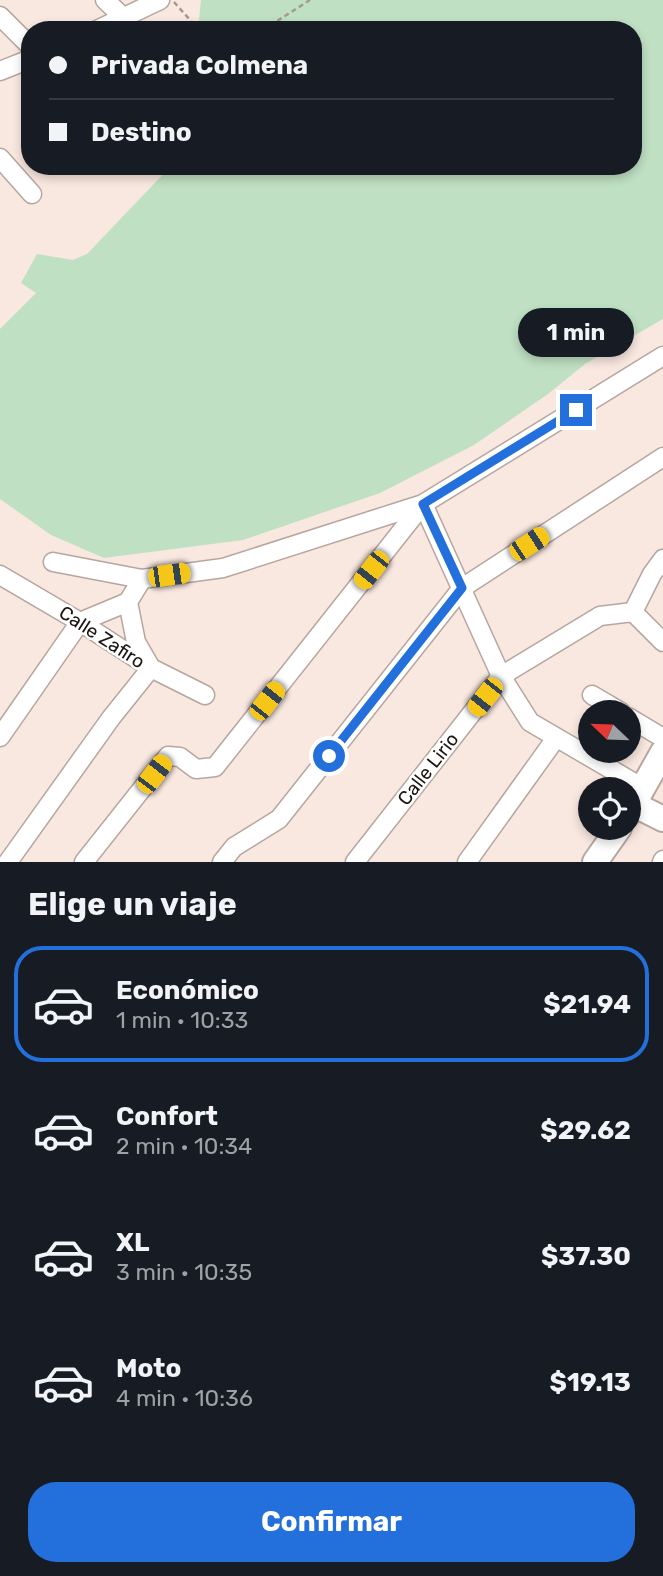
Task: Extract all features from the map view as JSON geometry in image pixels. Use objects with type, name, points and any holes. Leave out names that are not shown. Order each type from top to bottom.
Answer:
[{"type":"main road","points":[[641,791],[663,752]]},
{"type":"main road","points":[[641,806],[663,819]]},
{"type":"main road","points":[[595,862],[611,840]]},
{"type":"street","points":[[105,0],[124,18]]},
{"type":"street","points":[[118,21],[160,0]]},
{"type":"street","points":[[0,16],[21,37]]},
{"type":"street","points":[[0,71],[21,63]]},
{"type":"street","points":[[0,158],[32,194]]},
{"type":"street","points":[[53,562],[142,579],[223,568],[423,504],[663,356]]},
{"type":"street","points":[[222,862],[234,847],[279,819],[462,588],[663,457]]},
{"type":"street","points":[[423,504],[501,676],[530,722],[556,738],[604,777]]},
{"type":"street","points":[[84,862],[168,756],[180,757],[196,769],[215,767],[423,504]]},
{"type":"street","points":[[632,612],[663,559]]},
{"type":"street","name":"Calle Zafiro","points":[[0,575],[151,668],[205,695]]},
{"type":"street","points":[[0,737],[80,622],[128,602],[142,579]]},
{"type":"street","points":[[8,862],[111,718],[151,668],[136,642],[128,602]]},
{"type":"street","points":[[501,676],[600,616],[632,612]]},
{"type":"street","points":[[632,612],[663,642]]},
{"type":"street","name":"Calle Lirio","points":[[355,862],[501,676]]},
{"type":"street","points":[[592,695],[601,700]]},
{"type":"street","points":[[641,725],[663,738]]},
{"type":"street","points":[[467,862],[556,738]]},
{"type":"path","points":[[172,0],[191,21]]},
{"type":"path","points":[[277,21],[310,0]]},
{"type":"green space","points":[[201,0],[663,0],[663,319],[585,364],[548,394],[474,445],[380,493],[243,540],[104,558],[51,535],[0,499],[0,329],[36,293],[21,283],[37,254],[73,260],[87,254],[162,175],[642,175],[642,21],[199,21]]},
{"type":"route","points":[[329,756],[462,588],[423,504],[576,410]]}]
